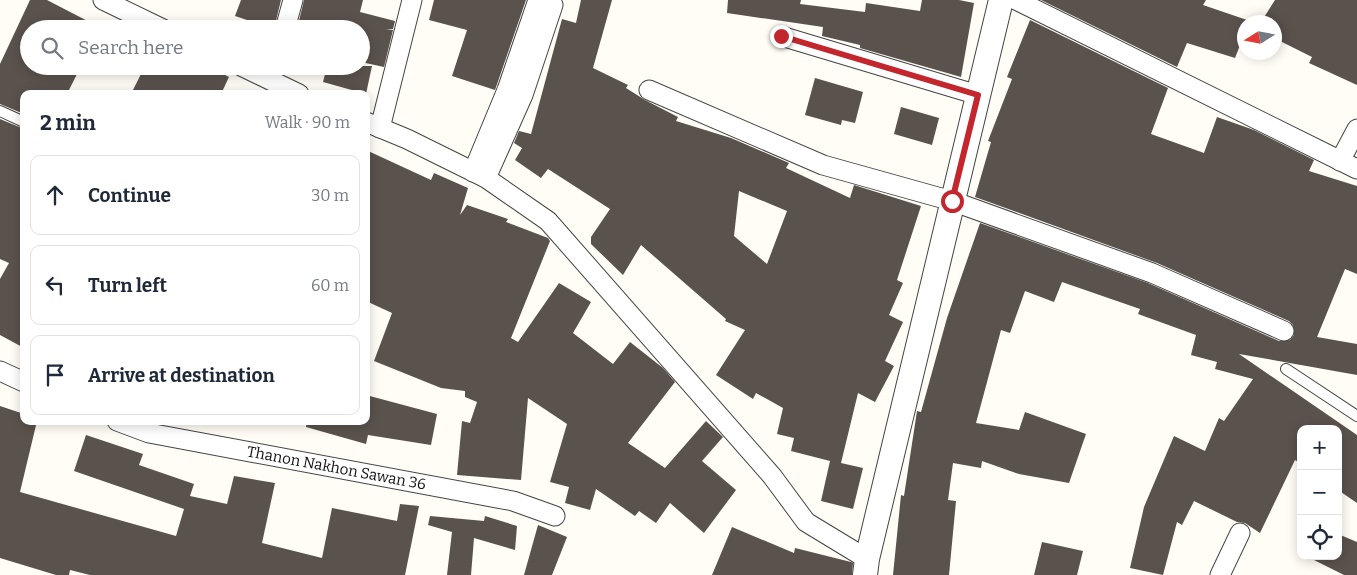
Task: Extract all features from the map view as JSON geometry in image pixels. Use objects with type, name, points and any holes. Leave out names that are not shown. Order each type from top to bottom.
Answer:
[{"type":"street","points":[[103,0],[144,20]]},
{"type":"street","points":[[287,20],[293,0]]},
{"type":"street","points":[[412,0],[373,125],[480,175],[548,220],[772,476],[806,522],[866,567],[1001,0]]},
{"type":"street","points":[[1016,0],[1357,169]]},
{"type":"street","points":[[480,175],[523,95],[545,2]]},
{"type":"street","points":[[781,36],[978,95]]},
{"type":"street","points":[[275,75],[294,90]]},
{"type":"street","points":[[649,90],[823,165],[952,201],[1152,273],[1284,331]]},
{"type":"street","points":[[1340,161],[1357,129]]},
{"type":"street","points":[[0,371],[20,380]]},
{"type":"street","name":"Thanon Nakhon Sawan 36","points":[[128,425],[149,433],[513,501],[555,516]]},
{"type":"street","points":[[1220,575],[1240,532]]},
{"type":"lane","points":[[0,111],[20,120]]},
{"type":"lane","points":[[1286,369],[1357,416]]},
{"type":"building","points":[[30,0],[47,0],[86,20],[21,20]]},
{"type":"building","points":[[241,0],[281,0],[276,20],[247,20],[235,16]]},
{"type":"building","points":[[304,0],[363,0],[360,12],[395,21],[393,29],[386,29],[393,30],[384,67],[370,64],[370,20],[299,20]]},
{"type":"building","points":[[434,0],[526,0],[495,90],[452,76],[467,30],[429,20]]},
{"type":"building","points":[[581,0],[612,0],[593,68],[628,85],[626,88],[678,117],[676,121],[731,138],[789,163],[786,168],[850,198],[854,185],[921,206],[897,280],[903,283],[889,315],[903,322],[885,361],[894,366],[875,402],[858,393],[841,463],[863,468],[853,509],[821,501],[830,461],[791,451],[794,438],[777,434],[783,408],[756,393],[753,399],[716,375],[745,330],[725,321],[726,319],[641,245],[623,275],[591,244],[591,237],[610,209],[548,169],[541,178],[515,160],[522,148],[514,143],[519,131],[531,134],[562,19],[576,23]],"holes":[[[739,191],[787,211],[767,264],[734,236]]]},
{"type":"building","points":[[728,0],[801,0],[800,4],[865,12],[866,3],[920,11],[922,0],[959,0],[974,3],[961,77],[860,48],[860,45],[822,36],[823,27],[727,13]]},
{"type":"building","points":[[1041,0],[1206,0],[1203,5],[1237,17],[1237,53],[1235,58],[1187,43],[1177,67]]},
{"type":"building","points":[[1275,0],[1357,0],[1357,85],[1309,63],[1312,57],[1282,42],[1282,15],[1265,15]]},
{"type":"building","points":[[1030,20],[1168,88],[1151,134],[1204,153],[1217,117],[1254,130],[1314,160],[1309,171],[1357,186],[1357,274],[1345,269],[1317,337],[1357,344],[1357,375],[1239,354],[1357,435],[1357,503],[1342,493],[1342,425],[1297,425],[1297,461],[1295,460],[1260,533],[1245,523],[1237,522],[1194,501],[1182,525],[1177,522],[1163,575],[1130,568],[1144,507],[1174,436],[1205,451],[1219,418],[1224,421],[1253,379],[1215,369],[1217,362],[1191,355],[1196,335],[1138,314],[1140,309],[1062,282],[1054,302],[1025,291],[1010,333],[1001,330],[976,423],[1019,430],[1025,412],[1086,434],[1069,483],[1019,474],[982,461],[981,468],[953,463],[948,500],[956,501],[949,575],[893,575],[901,495],[904,496],[917,411],[921,412],[947,318],[980,223],[1148,283],[1279,341],[1290,340],[1294,335],[1293,325],[1289,321],[1157,263],[975,197],[991,142],[988,141],[1012,79],[1007,77]]},
{"type":"building","points":[[20,21],[20,75],[76,75],[69,90],[20,90],[20,112],[0,104],[0,64]]},
{"type":"building","points":[[370,66],[372,66],[367,90],[352,90],[323,82],[325,75],[370,75]]},
{"type":"building","points":[[140,75],[225,75],[229,77],[223,90],[133,90]]},
{"type":"building","points":[[815,78],[863,92],[855,123],[842,120],[841,125],[805,115]]},
{"type":"building","points":[[901,107],[939,118],[932,145],[894,134]]},
{"type":"building","points":[[0,119],[20,127],[20,346],[0,335],[0,279],[9,263],[0,259]]},
{"type":"building","points":[[370,152],[431,180],[434,173],[468,188],[460,215],[467,205],[508,219],[506,222],[548,238],[550,241],[511,338],[518,342],[559,283],[591,302],[573,333],[613,364],[630,342],[663,368],[675,382],[628,443],[665,468],[706,421],[723,437],[702,461],[736,490],[704,533],[670,503],[656,523],[639,511],[635,516],[596,489],[590,510],[565,503],[569,487],[550,482],[567,424],[528,398],[521,480],[457,475],[462,421],[470,423],[477,402],[465,397],[465,391],[441,388],[374,361],[392,313],[370,303]]},
{"type":"building","points":[[370,396],[437,414],[431,445],[368,435],[366,444],[306,427],[306,425],[370,425]]},
{"type":"building","points":[[0,406],[20,413],[20,425],[36,425],[20,492],[176,536],[184,509],[74,471],[86,435],[143,454],[139,465],[194,484],[190,496],[227,504],[234,476],[275,483],[262,543],[322,558],[332,508],[397,521],[400,504],[419,506],[405,575],[90,575],[70,570],[69,575],[56,575],[0,558]]},
{"type":"building","points":[[430,516],[484,521],[485,516],[517,526],[515,550],[474,538],[471,575],[447,575],[452,532],[428,525]]},
{"type":"building","points":[[538,525],[567,537],[552,575],[524,575]]},
{"type":"building","points":[[732,527],[794,553],[795,548],[851,562],[853,563],[852,575],[712,575]]},
{"type":"building","points":[[1342,536],[1357,542],[1357,575],[1344,575],[1314,560],[1342,560]]},
{"type":"building","points":[[1042,542],[1083,551],[1077,575],[1034,575]]},
{"type":"route","points":[[781,36],[978,95],[952,201]]}]
